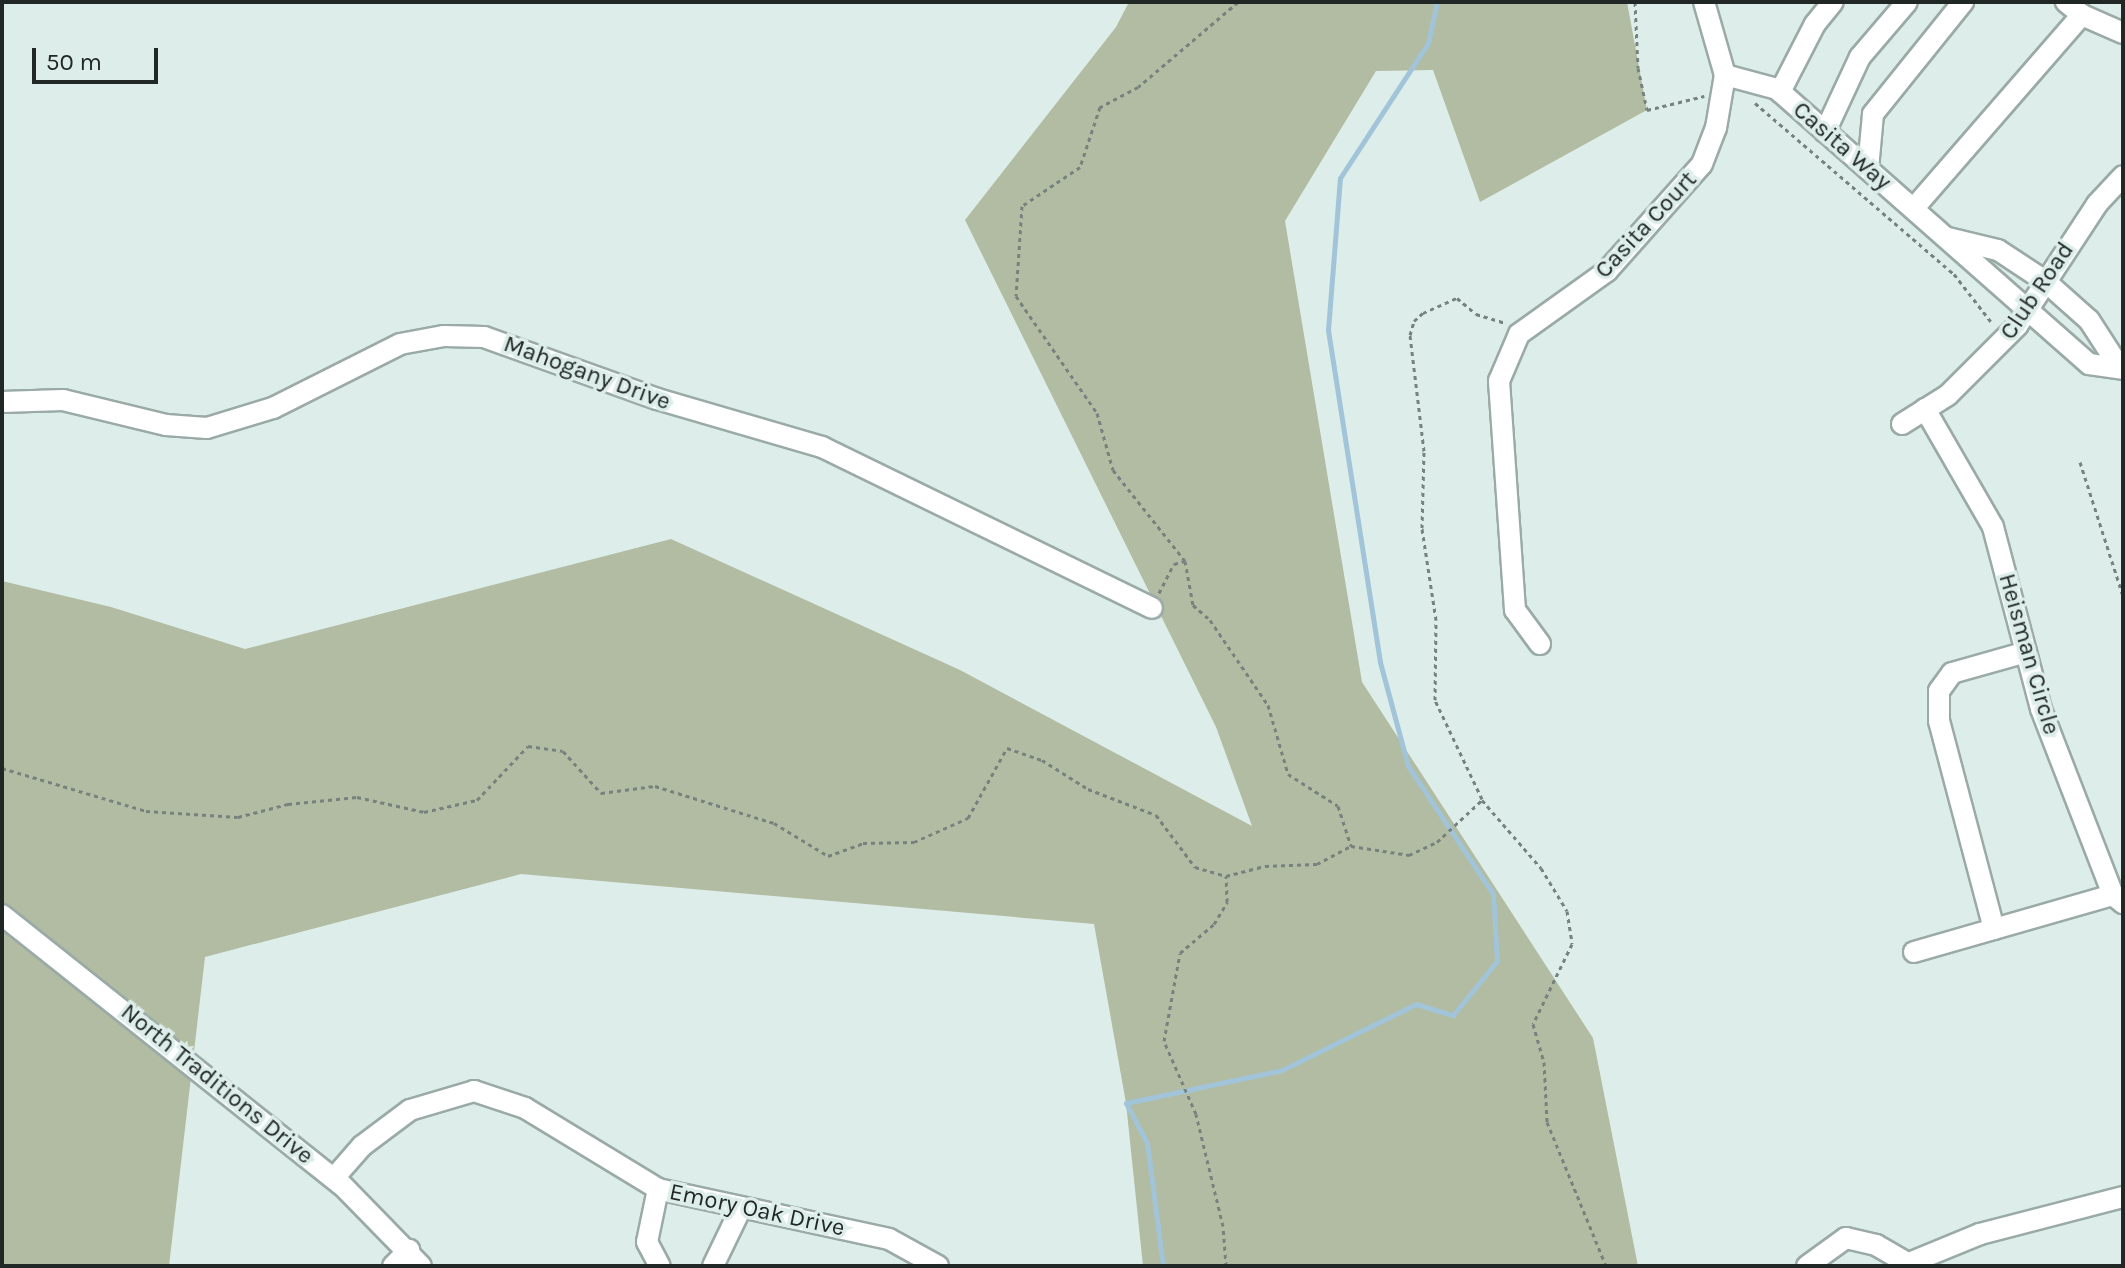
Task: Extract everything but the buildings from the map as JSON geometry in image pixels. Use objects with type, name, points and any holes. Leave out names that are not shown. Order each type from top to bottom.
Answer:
[{"type":"street","points":[[1704,2],[1724,84]]},
{"type":"street","points":[[1780,92],[1815,24],[1833,2]]},
{"type":"street","points":[[1825,132],[1860,57],[1907,2]]},
{"type":"street","points":[[1868,169],[1873,114],[1963,2]]},
{"type":"street","points":[[1914,208],[2074,9],[2123,33]]},
{"type":"street","name":"Casita Way","points":[[1724,84],[1755,79],[1780,92],[1948,238],[2023,318],[2089,364],[2122,368]]},
{"type":"street","name":"Casita Court","points":[[1540,644],[1515,610],[1499,381],[1505,359],[1523,331],[1607,271],[1686,185],[1702,164],[1724,84]]},
{"type":"street","name":"Club Road","points":[[1902,424],[1948,395],[2023,318],[2097,204],[2123,176]]},
{"type":"street","name":"Casita Way","points":[[1948,238],[1998,250],[2045,281],[2089,320],[2122,368]]},
{"type":"street","name":"Mahogany Drive","points":[[2,402],[63,400],[166,425],[207,428],[273,408],[400,344],[444,336],[484,337],[657,399],[822,447],[1152,608]]},
{"type":"street","name":"Heisman Circle","points":[[1925,409],[1993,527],[2041,709],[2118,899]]},
{"type":"street","points":[[1994,929],[1939,721],[1939,691],[1952,673],[2026,652]]},
{"type":"street","points":[[1914,952],[2118,899]]},
{"type":"street","name":"North Traditions Drive","points":[[2,915],[334,1178],[415,1258]]},
{"type":"street","name":"Emory Oak Drive","points":[[334,1178],[362,1146],[410,1110],[474,1091],[525,1108],[658,1189],[889,1239],[938,1266]]},
{"type":"street","points":[[658,1189],[647,1242],[660,1266]]},
{"type":"street","points":[[1807,1266],[1846,1238],[1876,1245],[1904,1264],[1980,1234],[2123,1197]]},
{"type":"street","points":[[713,1266],[741,1208]]},
{"type":"street","points":[[393,1266],[415,1258]]},
{"type":"path","points":[[1635,2],[1638,68],[1647,110],[1724,84]]},
{"type":"path","points":[[1236,4],[1138,87],[1100,107],[1080,167],[1022,206],[1016,242],[1016,296],[1097,413],[1113,470],[1185,561],[1193,605],[1210,620],[1268,705],[1288,774],[1338,806],[1351,846]]},
{"type":"path","points":[[1754,102],[1954,274],[1997,327],[2023,318]]},
{"type":"path","points":[[1523,331],[1476,314],[1457,298],[1423,313],[1414,321],[1410,335],[1424,451],[1422,528],[1436,620],[1435,700],[1482,800],[1541,868],[1567,911],[1572,944],[1533,1024],[1544,1062],[1547,1122],[1606,1266]]},
{"type":"path","points":[[2080,462],[2123,596]]},
{"type":"path","points":[[1152,608],[1174,564],[1185,561]]},
{"type":"path","points":[[2,768],[146,811],[238,817],[288,804],[357,797],[424,812],[477,800],[528,746],[563,751],[601,793],[655,786],[774,823],[828,856],[863,843],[914,842],[968,818],[1007,748],[1042,760],[1088,789],[1156,815],[1195,867],[1226,876],[1265,866],[1317,864],[1351,846],[1409,855],[1437,842],[1482,800]]},
{"type":"path","points":[[1226,876],[1227,902],[1214,924],[1180,953],[1176,996],[1166,1013],[1169,1059],[1187,1086],[1201,1151],[1223,1226],[1226,1266]]},
{"type":"green space","points":[[1129,2],[1627,2],[1647,110],[1480,202],[1433,70],[1376,71],[1285,221],[1362,682],[1593,1038],[1638,1266],[1143,1266],[1126,1103],[1094,924],[521,874],[205,957],[169,1266],[2,1266],[2,581],[111,607],[245,649],[671,539],[960,670],[1252,826],[1216,727],[965,220],[1116,27]]},
{"type":"waterway","points":[[1163,1266],[1147,1143],[1126,1103],[1282,1070],[1416,1004],[1453,1015],[1497,961],[1493,894],[1408,766],[1380,662],[1328,330],[1340,178],[1428,43],[1437,2]]}]
